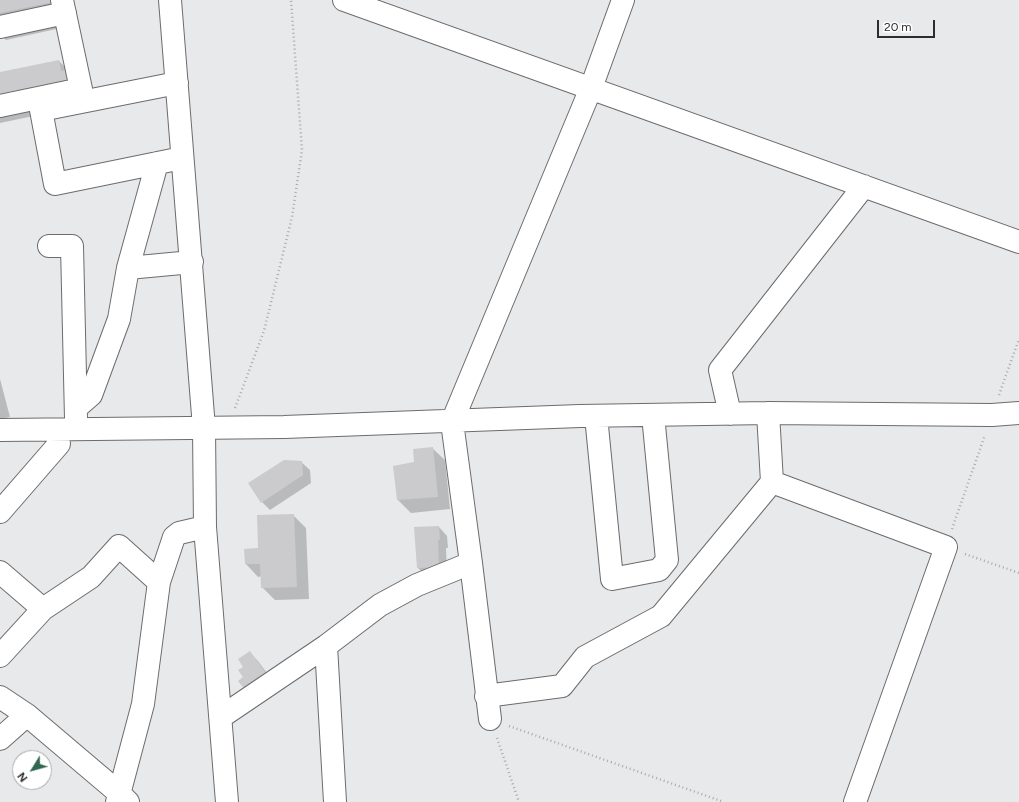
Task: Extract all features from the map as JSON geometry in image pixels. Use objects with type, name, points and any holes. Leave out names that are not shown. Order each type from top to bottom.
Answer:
[{"type":"street","points":[[170,0],[204,428],[205,527],[227,802]]},
{"type":"street","points":[[344,0],[1019,242]]},
{"type":"street","points":[[490,719],[452,422],[591,88],[623,0]]},
{"type":"street","points":[[0,27],[64,7],[81,89],[0,106]]},
{"type":"street","points":[[176,83],[41,110],[56,184],[182,158]]},
{"type":"street","points":[[76,408],[91,395],[119,319],[128,268],[157,163]]},
{"type":"street","points":[[730,414],[720,370],[864,186]]},
{"type":"street","points":[[49,246],[72,246],[76,430]]},
{"type":"street","points":[[128,268],[192,262]]},
{"type":"street","points":[[0,430],[227,428],[653,415],[1019,413]]},
{"type":"street","points":[[486,696],[562,686],[584,657],[661,616],[772,482],[768,414]]},
{"type":"street","points":[[596,416],[612,579],[659,570],[667,560],[653,415]]},
{"type":"street","points":[[0,512],[60,444]]},
{"type":"street","points":[[772,482],[946,547],[855,802]]},
{"type":"street","points":[[0,697],[27,715],[121,799],[143,704],[160,582],[174,537],[179,533],[205,527]]},
{"type":"street","points":[[0,656],[43,609],[91,577],[119,546],[160,582]]},
{"type":"street","points":[[221,717],[326,646],[380,605],[416,585],[471,563]]},
{"type":"street","points":[[0,572],[43,609]]},
{"type":"street","points":[[326,646],[335,802]]},
{"type":"street","points":[[0,739],[27,715]]},
{"type":"path","points":[[227,428],[264,331],[292,217],[302,150],[291,0]]},
{"type":"path","points":[[1019,339],[946,547],[1019,573]]},
{"type":"path","points":[[490,719],[519,802]]},
{"type":"path","points":[[490,719],[724,802]]},
{"type":"building","points":[[0,0],[52,0],[53,2],[0,13]]},
{"type":"building","points":[[59,60],[61,71],[66,70],[68,81],[0,95],[0,72]]},
{"type":"building","points":[[433,447],[438,497],[397,500],[393,466],[414,462],[413,449]]},
{"type":"building","points":[[284,460],[302,461],[303,475],[261,503],[248,483]]},
{"type":"building","points":[[294,514],[297,587],[261,588],[260,564],[245,564],[244,549],[258,548],[257,515]]},
{"type":"building","points":[[439,526],[439,567],[417,568],[414,527]]},
{"type":"building","points":[[250,651],[267,675],[246,691],[238,681],[243,677],[238,670],[243,667],[238,659]]}]
